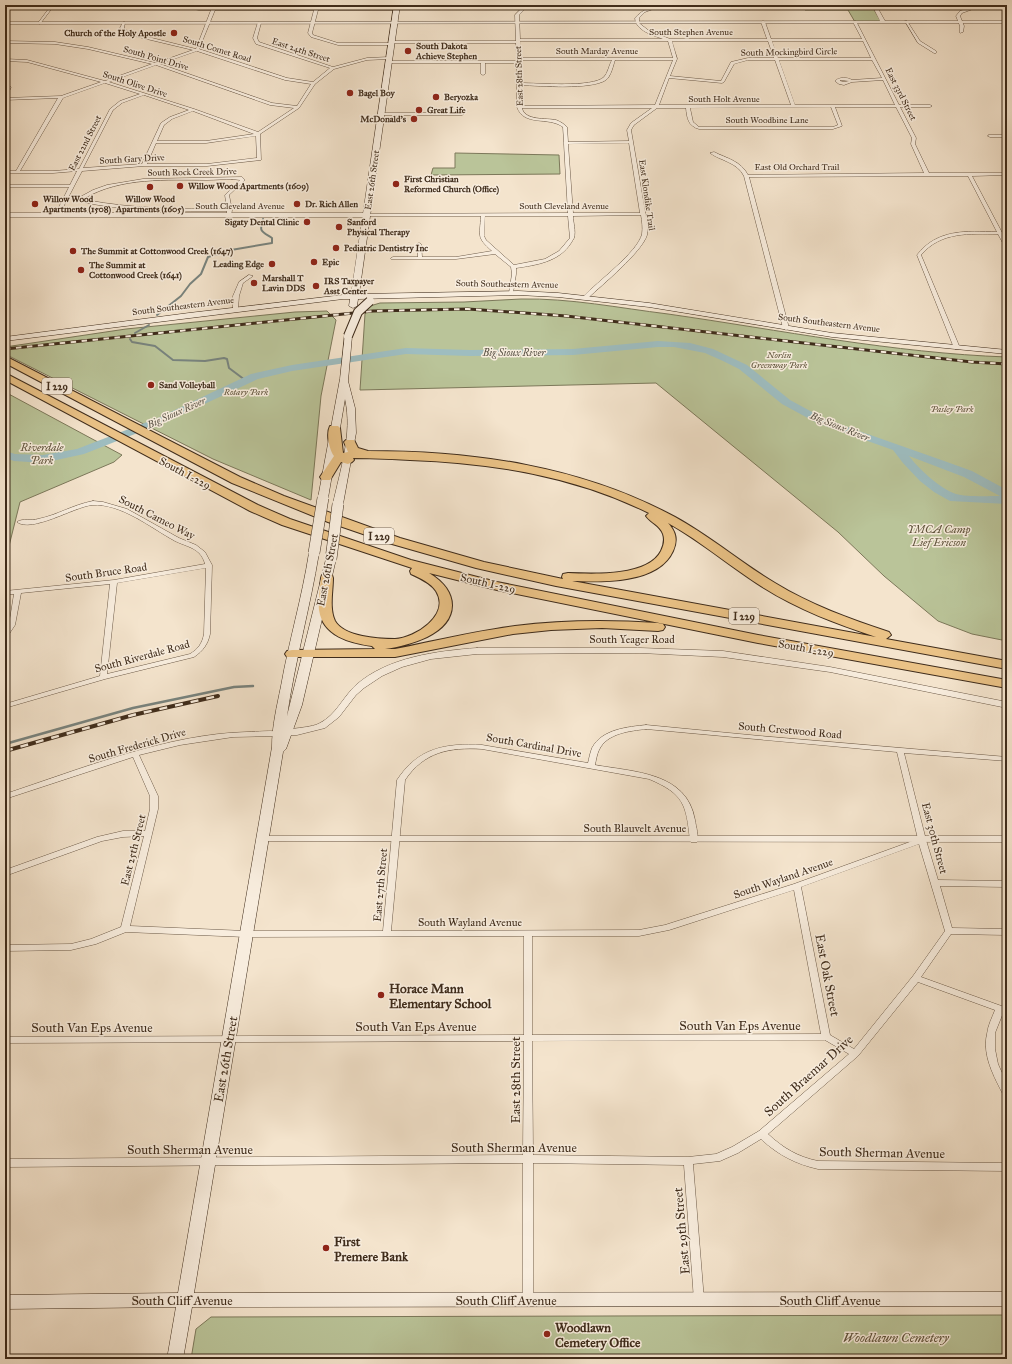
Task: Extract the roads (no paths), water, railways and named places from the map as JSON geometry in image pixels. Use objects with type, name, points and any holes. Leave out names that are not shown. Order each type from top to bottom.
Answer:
[{"type":"highway","name":"South I-229","points":[[6,359],[170,446],[255,489],[332,519],[396,541],[556,582],[1007,664]]},
{"type":"highway","name":"South I-229","points":[[5,376],[219,491],[275,518],[406,562],[497,586],[758,639],[1007,684]]},
{"type":"highway","points":[[334,428],[336,452],[345,457],[455,462],[499,468],[556,479],[593,490],[642,511],[664,525],[670,539],[670,544],[666,554],[656,564],[639,572],[623,575],[602,577],[563,577],[534,574],[481,564]]},
{"type":"highway","points":[[350,442],[353,450],[376,455]]},
{"type":"highway","points":[[326,477],[345,457],[376,455],[425,456],[476,460],[534,469],[590,484],[642,505],[671,519],[771,587],[833,617],[895,638],[1007,664]]},
{"type":"highway","points":[[308,651],[369,648],[408,640],[432,628],[442,618],[446,605],[443,592],[430,577],[355,545]]},
{"type":"highway","points":[[327,578],[326,611],[330,624],[333,627],[346,635],[364,641],[384,642],[408,640]]},
{"type":"highway","points":[[293,651],[395,653],[513,630],[573,625],[617,624],[675,628],[758,639]]},
{"type":"main road","name":"East 26th Street","points":[[283,733],[293,651],[309,584],[334,428],[344,378],[348,336],[397,7]]},
{"type":"main road","name":"South Southeastern Avenue","points":[[6,338],[235,309],[354,296],[511,293],[552,294],[586,298],[674,309],[786,328],[957,348],[1007,352]]},
{"type":"main road","points":[[348,336],[357,311],[362,306],[382,295]]},
{"type":"main road","name":"East 26th Street","points":[[175,1359],[278,747],[296,705],[331,559],[345,457],[350,442],[352,423],[351,406],[344,378]]},
{"type":"main road","name":"South Cliff Avenue","points":[[5,1302],[185,1300],[1007,1299]]},
{"type":"street","points":[[5,6],[143,5]]},
{"type":"street","points":[[177,5],[193,9],[214,7],[397,7]]},
{"type":"street","name":"East 28th Street","points":[[527,5],[517,15],[519,107],[521,114],[524,116],[554,121],[563,125],[565,143]]},
{"type":"street","points":[[656,107],[675,59],[670,40],[642,29],[638,22],[638,18],[641,14],[662,5]]},
{"type":"street","points":[[874,5],[883,22]]},
{"type":"street","points":[[961,32],[961,22],[958,17],[959,14],[982,5]]},
{"type":"street","points":[[40,23],[52,6]]},
{"type":"street","points":[[5,100],[61,97],[197,50],[214,7]]},
{"type":"street","points":[[317,7],[310,34],[330,42],[345,44],[392,43]]},
{"type":"street","points":[[763,22],[793,106]]},
{"type":"street","name":"East 33rd Street","points":[[855,22],[914,138],[913,144],[927,174]]},
{"type":"street","points":[[906,22],[919,42],[935,52]]},
{"type":"street","points":[[5,23],[1006,23]]},
{"type":"street","name":"South Comet Road","points":[[124,23],[122,28],[126,32],[197,50],[286,79],[314,83]]},
{"type":"street","name":"East 24th Street","points":[[259,23],[255,38],[257,43],[333,68]]},
{"type":"street","name":"South Stephen Avenue","points":[[392,43],[670,40],[864,40]]},
{"type":"street","name":"South Point Drive","points":[[5,42],[66,44],[156,64],[271,104],[298,107]]},
{"type":"street","name":"South Marday Avenue","points":[[333,68],[367,59],[483,62],[675,59]]},
{"type":"street","points":[[519,84],[576,84],[601,80],[606,77],[614,59]]},
{"type":"street","name":"South Mockingbird Circle","points":[[668,77],[722,82],[732,63],[748,59],[874,59]]},
{"type":"street","name":"South Olive Drive","points":[[5,60],[28,61],[106,82],[142,95],[193,110],[258,134]]},
{"type":"street","points":[[483,62],[483,74]]},
{"type":"street","name":"East 24th Street","points":[[258,134],[298,107],[314,83],[333,68]]},
{"type":"street","points":[[851,80],[884,79]]},
{"type":"street","points":[[5,83],[9,87],[5,96]]},
{"type":"street","name":"East 22nd Street","points":[[57,215],[113,107],[123,101],[142,95]]},
{"type":"street","points":[[17,172],[61,97]]},
{"type":"street","name":"South Woodbine Lane","points":[[688,107],[690,123],[692,126],[699,128],[836,128],[840,126],[832,106]]},
{"type":"street","name":"South Holt Avenue","points":[[519,107],[930,106]]},
{"type":"street","name":"East Klondike Trail","points":[[586,298],[641,243],[645,234],[630,127],[656,107]]},
{"type":"street","points":[[144,165],[162,124],[193,110]]},
{"type":"street","points":[[381,114],[462,114]]},
{"type":"street","points":[[155,142],[206,142],[258,134]]},
{"type":"street","name":"South Gary Drive","points":[[5,172],[53,172],[144,165],[206,165],[259,159],[258,134]]},
{"type":"street","points":[[990,136],[1007,136]]},
{"type":"street","points":[[513,267],[542,263],[559,255],[572,238],[572,215],[565,143],[631,142]]},
{"type":"street","points":[[712,153],[739,166],[744,170],[746,176]]},
{"type":"street","points":[[969,174],[1007,247]]},
{"type":"street","name":"East Old Orchard Trail","points":[[786,328],[746,176],[1007,174]]},
{"type":"street","name":"South Rock Creek Drive","points":[[66,197],[83,197],[90,192],[107,186],[152,179],[240,178],[243,180],[227,196],[229,212],[159,210],[105,205],[86,202],[83,197]]},
{"type":"street","points":[[5,186],[72,186]]},
{"type":"street","name":"South Cleveland Avenue","points":[[5,216],[229,212],[367,215],[643,214]]},
{"type":"street","points":[[483,215],[482,236],[484,241],[513,267],[514,274],[511,293]]},
{"type":"street","points":[[919,255],[928,244],[942,237],[1000,233]]},
{"type":"street","points":[[419,244],[420,257]]},
{"type":"street","points":[[393,258],[456,258],[496,252]]},
{"type":"street","points":[[912,254],[919,255]]},
{"type":"street","points":[[919,255],[957,348]]},
{"type":"street","points":[[235,309],[236,296],[241,282],[251,276]]},
{"type":"street","name":"South Cameo Way","points":[[20,522],[38,522],[85,504],[105,503],[122,509],[197,548],[204,555],[209,565]]},
{"type":"street","name":"South Bruce Road","points":[[5,593],[114,582],[209,565]]},
{"type":"street","name":"South Riverdale Road","points":[[5,706],[103,677],[192,656],[200,650],[205,642],[207,634],[209,565]]},
{"type":"street","points":[[103,677],[114,582]]},
{"type":"street","points":[[5,636],[12,625],[18,592]]},
{"type":"street","name":"South Yeager Road","points":[[283,733],[302,732],[324,725],[333,718],[353,693],[368,680],[389,669],[431,656],[474,652],[638,650],[721,654],[787,663],[1007,705]]},
{"type":"street","name":"South Crestwood Road","points":[[591,766],[596,748],[605,738],[622,730],[646,727],[1007,759]]},
{"type":"street","name":"South Frederick Drive","points":[[5,797],[136,754],[180,743],[216,737],[283,733]]},
{"type":"street","name":"South Cardinal Drive","points":[[395,840],[401,780],[412,764],[426,755],[440,749],[468,746],[482,747],[651,777],[667,783],[677,790],[687,802],[691,813],[694,840]]},
{"type":"street","name":"East 30th Street","points":[[900,750],[922,840],[948,931]]},
{"type":"street","name":"East 25th Street","points":[[125,929],[154,809],[154,796],[136,754]]},
{"type":"street","points":[[5,873],[100,839],[123,834],[149,833]]},
{"type":"street","name":"South Blauvelt Avenue","points":[[263,839],[1007,839]]},
{"type":"street","name":"East 27th Street","points":[[387,932],[395,840]]},
{"type":"street","name":"South Wayland Avenue","points":[[5,948],[71,947],[93,942],[125,929],[246,934],[387,932],[639,932],[666,928],[797,886],[922,840]]},
{"type":"street","points":[[934,883],[1007,884]]},
{"type":"street","name":"East Oak Street","points":[[797,886],[826,1037]]},
{"type":"street","points":[[948,931],[1007,932]]},
{"type":"street","name":"South Braemar Drive","points":[[762,1134],[855,1054],[916,978],[948,931]]},
{"type":"street","name":"East 28th Street","points":[[528,933],[528,1300]]},
{"type":"street","points":[[916,978],[1003,1010],[991,1034],[991,1053],[997,1073],[1007,1093]]},
{"type":"street","points":[[826,1037],[855,1054]]},
{"type":"street","name":"South Van Eps Avenue","points":[[5,1040],[826,1037]]},
{"type":"street","name":"South Sherman Avenue","points":[[5,1163],[528,1159],[688,1161],[718,1158],[762,1134],[774,1146],[788,1156],[818,1166],[1007,1167]]},
{"type":"street","name":"East 29th Street","points":[[688,1161],[699,1300]]},
{"type":"waterway","points":[[157,315],[181,296],[190,284],[201,274],[208,257],[231,250],[272,243],[272,238],[265,234],[261,229],[263,219]]},
{"type":"waterway","points":[[135,333],[149,325]]},
{"type":"waterway","points":[[130,339],[132,342],[155,346],[173,360],[205,361],[224,358],[227,359],[229,368],[245,380]]},
{"type":"waterway","name":"Big Sioux River","points":[[5,454],[14,457],[43,459],[80,452],[164,419],[255,376],[292,368],[406,351],[470,353],[573,352],[658,344],[674,344],[709,351],[743,367],[786,402],[821,421],[943,464],[968,474],[1007,495]]},
{"type":"waterway","points":[[898,449],[907,461],[924,478],[938,489],[954,498],[1007,500]]},
{"type":"waterway","points":[[5,744],[133,708],[234,687],[253,686]]},
{"type":"railway","points":[[5,349],[373,311],[468,309],[566,316],[972,362],[1007,364]]},
{"type":"railway","points":[[5,751],[133,715],[218,696]]},
{"type":"place","name":"Church of the Holy Apostle","points":[[174,33]]},
{"type":"place","name":"South Dakota Achieve Stephen","points":[[408,51]]},
{"type":"place","name":"Bagel Boy","points":[[350,93]]},
{"type":"place","name":"Beryozka","points":[[436,97]]},
{"type":"place","name":"Great Life","points":[[419,110]]},
{"type":"place","name":"McDonald's","points":[[414,119]]},
{"type":"place","name":"First Christian Reformed Church (Office)","points":[[396,184]]},
{"type":"place","name":"Willow Wood Apartments (1609)","points":[[180,186]]},
{"type":"place","name":"Willow Wood Apartments (1605)","points":[[150,187]]},
{"type":"place","name":"Willow Wood Apartments (1508)","points":[[35,204]]},
{"type":"place","name":"Dr. Rich Allen","points":[[297,204]]},
{"type":"place","name":"Sigaty Dental Clinic","points":[[307,222]]},
{"type":"place","name":"Sanford Physical Therapy","points":[[339,227]]},
{"type":"place","name":"Pediatric Dentistry Inc","points":[[336,248]]},
{"type":"place","name":"The Summit at Cottonwood Creek (1647)","points":[[73,251]]},
{"type":"place","name":"Epic","points":[[314,262]]},
{"type":"place","name":"Leading Edge","points":[[272,264]]},
{"type":"place","name":"The Summit at Cottonwood Creek (1641)","points":[[81,270]]},
{"type":"place","name":"Marshall T Lavin DDS","points":[[254,283]]},
{"type":"place","name":"IRS Taxpayer Asst Center","points":[[316,286]]},
{"type":"place","name":"Sand Volleyball","points":[[151,385]]},
{"type":"place","name":"Horace Mann Elementary School","points":[[381,995]]},
{"type":"place","name":"First Premere Bank","points":[[326,1248]]},
{"type":"place","name":"Woodlawn Cemetery Office","points":[[547,1334]]},
{"type":"park label","name":"Norlin Greenway Park","points":[[779,360]]},
{"type":"park label","name":"Rotary Park","points":[[246,392]]},
{"type":"park label","name":"Pasley Park","points":[[952,409]]},
{"type":"park label","name":"Riverdale Park","points":[[42,453]]},
{"type":"park label","name":"YMCA Camp Lief Ericson","points":[[939,535]]},
{"type":"park label","name":"Woodlawn Cemetery","points":[[896,1337]]}]
